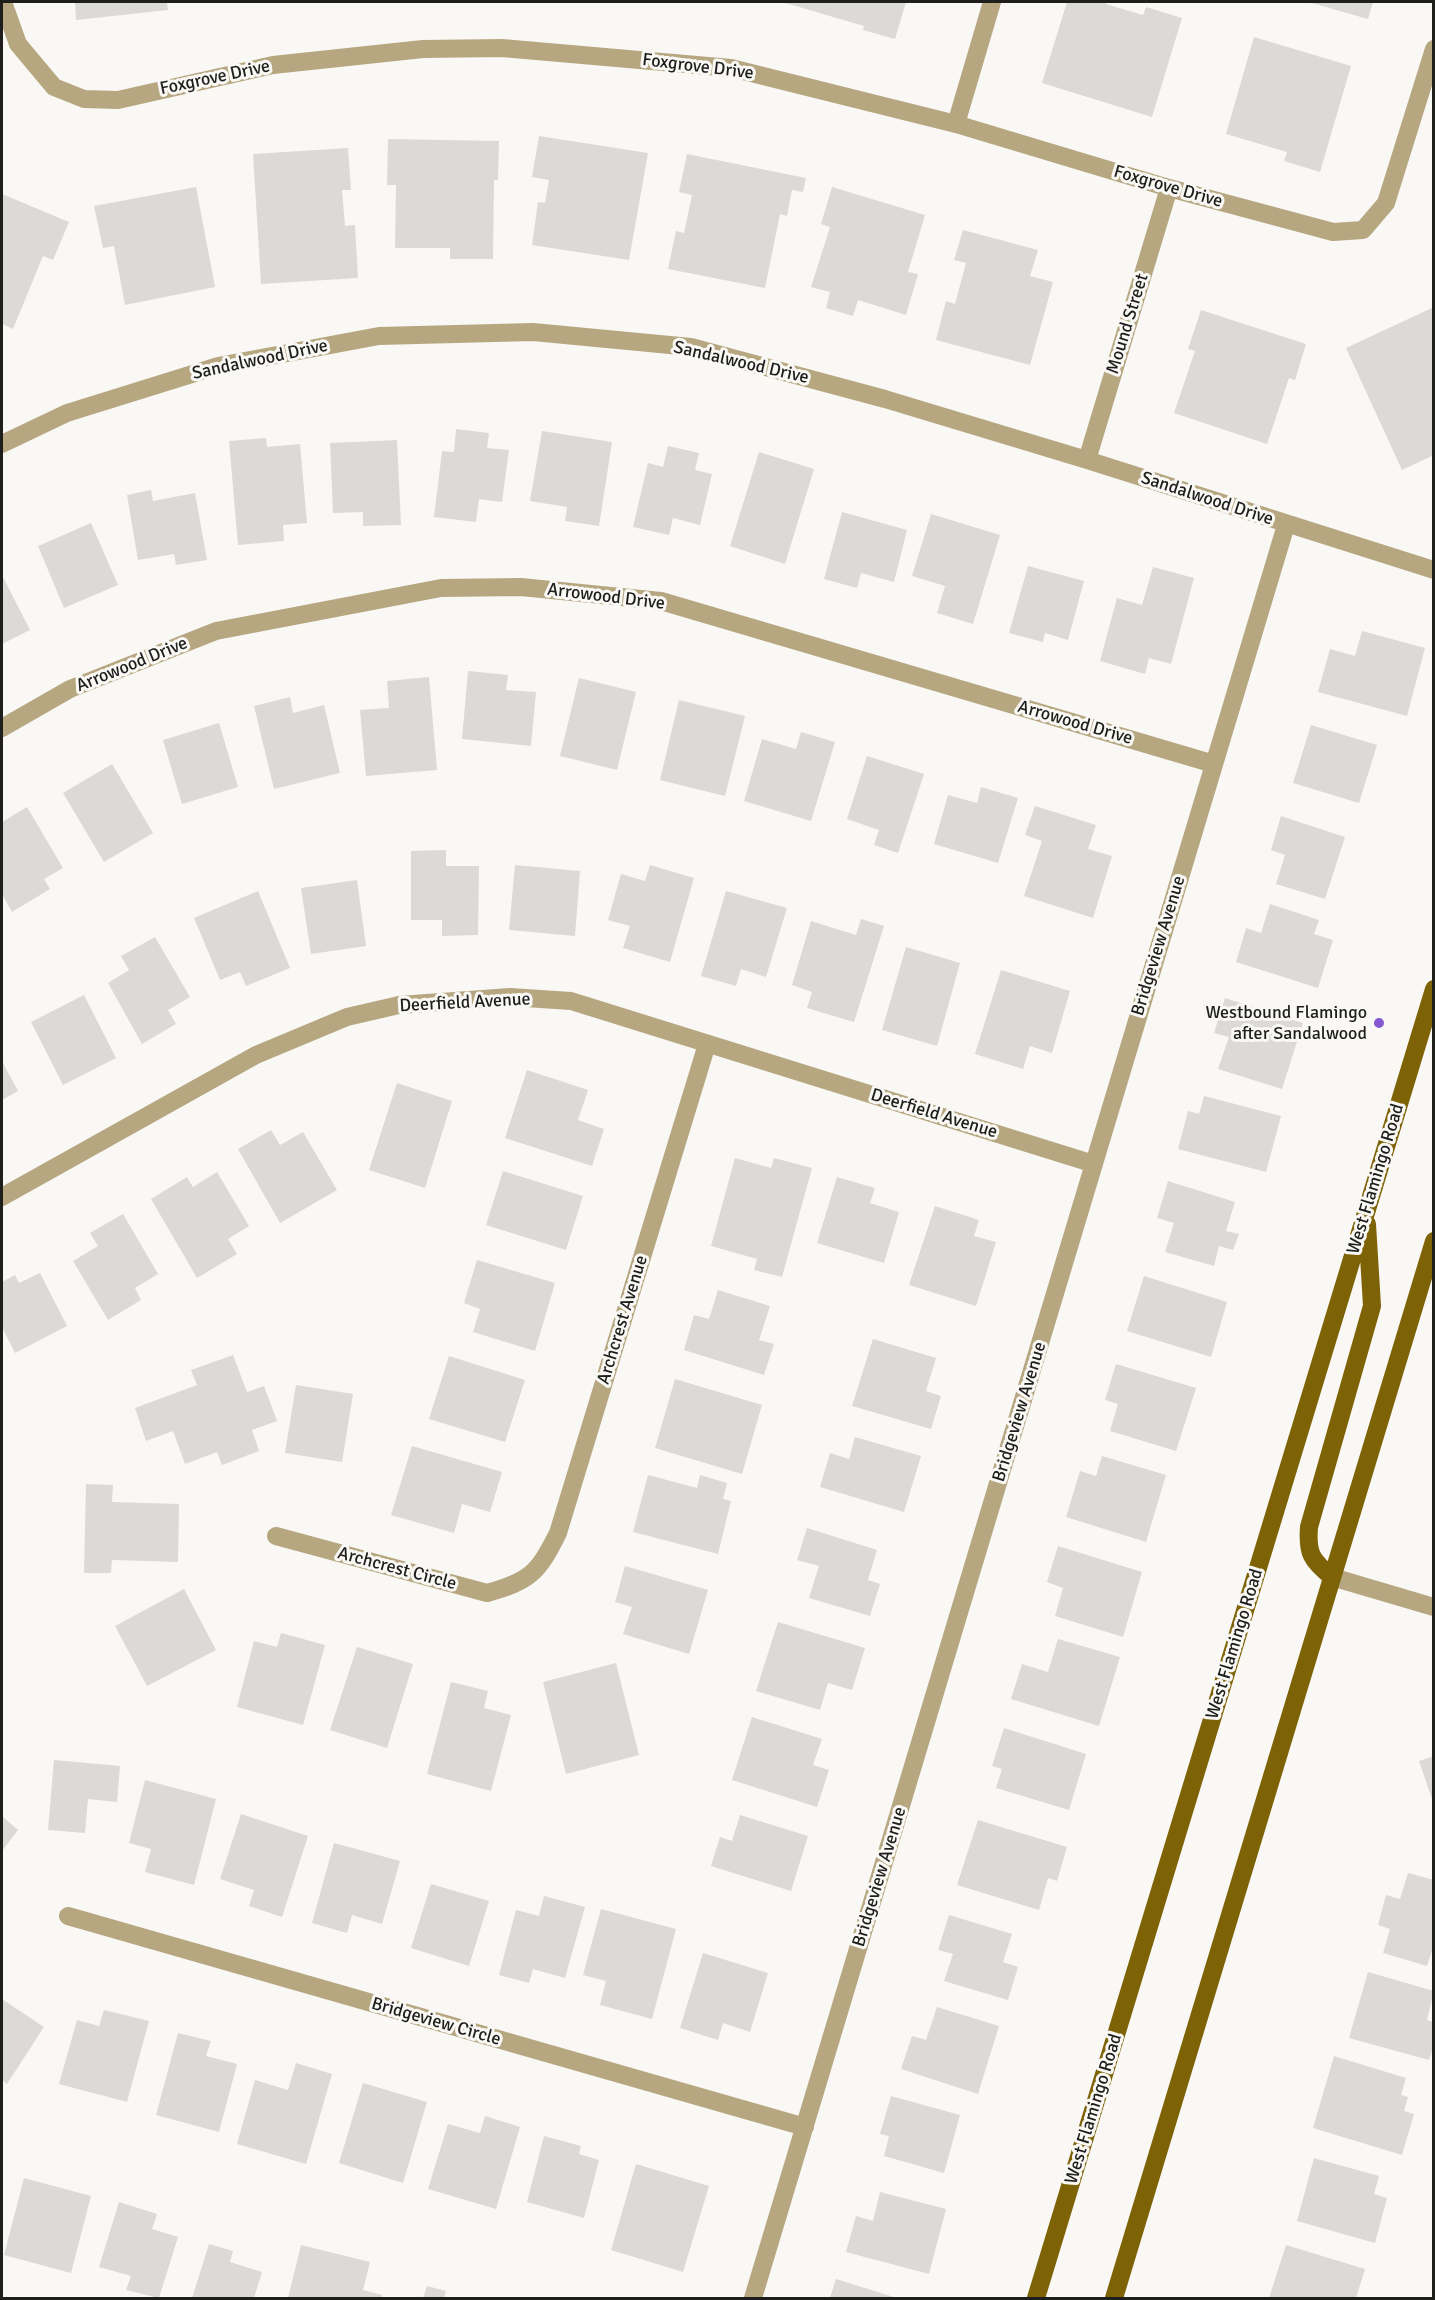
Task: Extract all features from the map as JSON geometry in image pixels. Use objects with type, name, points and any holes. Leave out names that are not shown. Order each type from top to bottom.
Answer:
[{"type":"main road","name":"West Flamingo Road","points":[[1036,2298],[1434,989]]},
{"type":"main road","points":[[1332,1577],[1316,1563],[1308,1546],[1309,1527],[1372,1306],[1366,1210]]},
{"type":"main road","points":[[1114,2298],[1434,1241]]},
{"type":"street","name":"Foxgrove Drive","points":[[3,2],[18,44],[54,87],[84,99],[118,100],[273,65],[423,49],[502,48],[731,68],[956,124],[1169,188],[1333,232],[1363,230],[1386,203],[1434,49]]},
{"type":"street","points":[[956,124],[993,2]]},
{"type":"street","name":"Mound Street","points":[[1087,460],[1169,188]]},
{"type":"street","name":"Sandalwood Drive","points":[[2,444],[67,413],[218,366],[379,336],[533,332],[691,347],[885,399],[1087,460],[1286,525],[1434,570]]},
{"type":"street","name":"Bridgeview Avenue","points":[[753,2298],[1286,525]]},
{"type":"street","name":"Arrowood Drive","points":[[2,728],[70,690],[216,631],[441,588],[521,587],[661,601],[1214,764]]},
{"type":"street","name":"Deerfield Avenue","points":[[2,1197],[256,1055],[347,1017],[399,1005],[510,997],[571,1001],[1094,1164]]},
{"type":"street","name":"Archcrest Avenue","points":[[518,1584],[542,1564],[558,1533],[707,1044]]},
{"type":"street","name":"Archcrest Circle","points":[[276,1536],[487,1593],[518,1584]]},
{"type":"street","points":[[1332,1577],[1434,1607]]},
{"type":"street","name":"Bridgeview Circle","points":[[68,1916],[805,2127]]},
{"type":"building","points":[[75,2],[167,2],[168,10],[76,20]]},
{"type":"building","points":[[782,2],[906,2],[895,39],[863,30],[864,26]]},
{"type":"building","points":[[1067,2],[1107,2],[1106,4],[1143,15],[1146,7],[1182,18],[1152,117],[1042,83]]},
{"type":"building","points":[[1308,2],[1373,2],[1368,19]]},
{"type":"building","points":[[1254,37],[1351,66],[1320,172],[1284,161],[1287,152],[1226,134]]},
{"type":"building","points":[[539,136],[648,153],[629,260],[532,245],[538,202],[545,203],[549,180],[532,177]]},
{"type":"building","points":[[388,139],[499,141],[498,180],[494,180],[493,259],[450,259],[450,248],[395,248],[396,185],[387,185]]},
{"type":"building","points":[[348,148],[351,190],[342,190],[345,226],[355,225],[358,278],[261,284],[253,154]]},
{"type":"building","points":[[687,154],[806,178],[803,192],[792,190],[787,216],[780,214],[765,288],[668,269],[676,231],[684,233],[692,195],[679,192]]},
{"type":"building","points":[[196,187],[215,287],[125,305],[114,246],[103,248],[94,206]]},
{"type":"building","points":[[832,187],[925,215],[908,272],[918,274],[906,315],[858,300],[853,316],[826,308],[830,292],[811,287],[830,227],[821,224]]},
{"type":"building","points":[[2,194],[69,222],[53,260],[43,256],[13,329],[2,324]]},
{"type":"building","points":[[963,230],[1038,250],[1030,276],[1053,282],[1030,365],[936,340],[946,301],[955,304],[966,263],[954,260]]},
{"type":"building","points":[[1434,307],[1434,455],[1402,470],[1346,348]]},
{"type":"building","points":[[1201,310],[1306,344],[1295,380],[1289,378],[1267,444],[1174,413],[1195,351],[1188,349]]},
{"type":"building","points":[[456,429],[489,433],[487,448],[509,450],[502,502],[479,499],[476,522],[434,517],[442,451],[454,452]]},
{"type":"building","points":[[542,431],[612,442],[599,526],[565,521],[567,507],[530,501]]},
{"type":"building","points":[[266,438],[267,447],[300,444],[307,523],[283,525],[284,541],[238,545],[229,441]]},
{"type":"building","points":[[397,440],[401,525],[363,526],[363,512],[333,513],[330,443]]},
{"type":"building","points":[[668,446],[699,453],[695,470],[712,474],[700,525],[673,518],[669,535],[633,527],[648,463],[663,467]]},
{"type":"building","points":[[759,452],[814,469],[785,564],[730,546]]},
{"type":"building","points":[[151,490],[153,501],[195,493],[207,560],[176,565],[174,554],[138,560],[127,495]]},
{"type":"building","points":[[842,512],[907,530],[894,582],[861,573],[857,588],[824,579]]},
{"type":"building","points":[[931,514],[1000,535],[973,624],[937,613],[945,586],[912,576]]},
{"type":"building","points":[[91,523],[118,585],[64,608],[38,546]]},
{"type":"building","points":[[1028,566],[1084,581],[1068,640],[1045,633],[1043,642],[1009,633]]},
{"type":"building","points":[[1153,567],[1194,578],[1171,664],[1149,658],[1145,674],[1100,661],[1117,598],[1142,605]]},
{"type":"building","points":[[2,575],[30,630],[2,644]]},
{"type":"building","points":[[1362,631],[1425,648],[1407,716],[1318,692],[1330,649],[1355,656]]},
{"type":"building","points":[[468,671],[508,675],[506,690],[536,692],[531,746],[462,739]]},
{"type":"building","points":[[429,677],[437,770],[366,776],[360,710],[389,708],[387,681]]},
{"type":"building","points":[[579,678],[636,692],[617,770],[560,756]]},
{"type":"building","points":[[290,697],[293,713],[324,705],[340,773],[274,789],[254,706]]},
{"type":"building","points":[[679,700],[745,716],[725,796],[660,780]]},
{"type":"building","points":[[219,723],[238,787],[182,804],[163,740]]},
{"type":"building","points":[[1311,725],[1377,745],[1359,803],[1293,783]]},
{"type":"building","points":[[801,732],[835,742],[811,821],[744,801],[762,739],[796,749]]},
{"type":"building","points":[[867,756],[924,774],[898,853],[874,845],[879,830],[847,819]]},
{"type":"building","points":[[112,764],[153,833],[104,862],[63,793]]},
{"type":"building","points":[[981,787],[1018,798],[998,863],[934,844],[948,795],[977,803]]},
{"type":"building","points":[[1035,806],[1096,825],[1088,849],[1112,856],[1093,918],[1024,896],[1042,841],[1025,835]]},
{"type":"building","points":[[27,807],[63,868],[44,879],[50,889],[12,912],[2,894],[2,822]]},
{"type":"building","points":[[1281,816],[1345,837],[1325,899],[1276,884],[1285,855],[1271,850]]},
{"type":"building","points":[[446,850],[446,866],[479,866],[478,935],[442,936],[442,920],[411,920],[411,851]]},
{"type":"building","points":[[515,865],[580,871],[575,936],[509,930]]},
{"type":"building","points":[[650,865],[694,878],[670,962],[623,948],[630,926],[608,920],[621,874],[645,881]]},
{"type":"building","points":[[357,880],[366,946],[311,954],[301,888]]},
{"type":"building","points":[[258,891],[290,968],[246,986],[240,972],[220,980],[194,918]]},
{"type":"building","points":[[726,891],[787,908],[766,977],[741,969],[736,986],[701,976]]},
{"type":"building","points":[[1270,904],[1319,920],[1314,934],[1333,940],[1318,988],[1236,962],[1246,928],[1261,933]]},
{"type":"building","points":[[861,919],[884,926],[854,1022],[807,1008],[812,992],[792,985],[811,921],[856,935]]},
{"type":"building","points":[[155,937],[190,997],[168,1010],[176,1024],[142,1044],[108,983],[129,970],[121,956]]},
{"type":"building","points":[[906,947],[960,963],[937,1046],[882,1030]]},
{"type":"building","points":[[1001,970],[1070,991],[1052,1053],[1030,1046],[1023,1069],[975,1054]]},
{"type":"building","points":[[84,995],[116,1058],[63,1085],[31,1022]]},
{"type":"building","points":[[1225,998],[1303,1023],[1282,1089],[1218,1069],[1229,1037],[1214,1033]]},
{"type":"building","points":[[2,1061],[18,1091],[2,1100]]},
{"type":"building","points":[[527,1070],[588,1090],[578,1120],[604,1129],[592,1166],[505,1138]]},
{"type":"building","points":[[397,1083],[452,1101],[425,1188],[369,1170]]},
{"type":"building","points":[[1204,1096],[1281,1116],[1266,1172],[1178,1149],[1188,1111],[1199,1114]]},
{"type":"building","points":[[271,1130],[280,1145],[303,1132],[337,1190],[280,1223],[238,1149]]},
{"type":"building","points":[[735,1158],[771,1168],[774,1158],[812,1168],[782,1277],[754,1270],[757,1259],[711,1246]]},
{"type":"building","points":[[503,1171],[583,1196],[566,1250],[486,1225]]},
{"type":"building","points":[[217,1172],[249,1226],[228,1239],[237,1254],[197,1278],[151,1199],[187,1177],[193,1187]]},
{"type":"building","points":[[837,1177],[875,1188],[870,1203],[899,1212],[884,1263],[817,1243]]},
{"type":"building","points":[[1168,1181],[1235,1202],[1226,1231],[1239,1234],[1233,1250],[1219,1246],[1214,1266],[1165,1252],[1174,1223],[1157,1218]]},
{"type":"building","points":[[935,1206],[979,1220],[974,1236],[996,1242],[976,1306],[909,1285]]},
{"type":"building","points":[[123,1214],[158,1274],[135,1288],[141,1300],[108,1320],[73,1261],[98,1246],[90,1233]]},
{"type":"building","points":[[477,1260],[555,1283],[535,1351],[473,1332],[480,1309],[464,1303]]},
{"type":"building","points":[[40,1273],[67,1326],[15,1353],[2,1327],[2,1282],[15,1275],[19,1283]]},
{"type":"building","points":[[1144,1276],[1227,1302],[1211,1357],[1127,1331]]},
{"type":"building","points":[[718,1290],[770,1306],[759,1340],[774,1344],[764,1375],[684,1350],[694,1315],[709,1319]]},
{"type":"building","points":[[873,1339],[936,1358],[926,1391],[941,1396],[931,1429],[852,1406]]},
{"type":"building","points":[[233,1355],[247,1392],[264,1386],[277,1421],[252,1430],[259,1451],[222,1465],[217,1452],[185,1464],[173,1431],[146,1441],[135,1408],[197,1385],[191,1370]]},
{"type":"building","points":[[449,1356],[525,1380],[505,1442],[429,1419]]},
{"type":"building","points":[[1116,1364],[1196,1388],[1176,1451],[1110,1431],[1118,1404],[1105,1400]]},
{"type":"building","points":[[675,1379],[762,1405],[742,1474],[655,1448]]},
{"type":"building","points":[[296,1385],[353,1394],[342,1462],[285,1453]]},
{"type":"building","points":[[855,1437],[921,1456],[904,1512],[820,1487],[830,1453],[849,1459]]},
{"type":"building","points":[[412,1446],[502,1472],[490,1512],[462,1504],[454,1533],[391,1515]]},
{"type":"building","points":[[1102,1456],[1166,1475],[1146,1542],[1066,1517],[1080,1471],[1096,1476]]},
{"type":"building","points":[[648,1475],[697,1488],[700,1475],[727,1483],[723,1499],[731,1501],[718,1554],[633,1532]]},
{"type":"building","points":[[86,1484],[113,1485],[112,1502],[179,1504],[178,1562],[112,1560],[111,1573],[84,1573]]},
{"type":"building","points":[[807,1528],[877,1550],[868,1580],[880,1584],[870,1616],[809,1598],[819,1566],[797,1560]]},
{"type":"building","points":[[1058,1546],[1142,1572],[1123,1637],[1055,1616],[1063,1588],[1047,1582]]},
{"type":"building","points":[[625,1566],[708,1590],[689,1654],[623,1634],[632,1607],[615,1602]]},
{"type":"building","points":[[184,1589],[216,1650],[147,1686],[115,1626]]},
{"type":"building","points":[[778,1622],[865,1648],[852,1690],[828,1683],[820,1710],[756,1691]]},
{"type":"building","points":[[281,1633],[325,1645],[303,1725],[237,1707],[254,1641],[277,1647]]},
{"type":"building","points":[[1058,1639],[1120,1657],[1099,1726],[1011,1699],[1022,1664],[1048,1672]]},
{"type":"building","points":[[357,1647],[413,1664],[387,1748],[330,1730]]},
{"type":"building","points":[[616,1663],[639,1755],[566,1774],[543,1682]]},
{"type":"building","points":[[451,1682],[488,1691],[484,1708],[511,1715],[491,1791],[427,1774]]},
{"type":"building","points":[[752,1717],[822,1739],[813,1765],[829,1770],[817,1807],[732,1780]]},
{"type":"building","points":[[1004,1728],[1086,1754],[1069,1810],[996,1788],[1002,1769],[992,1766]]},
{"type":"building","points":[[1434,1756],[1434,1802],[1433,1802],[1419,1761]]},
{"type":"building","points":[[54,1760],[120,1766],[117,1802],[88,1799],[85,1833],[48,1830]]},
{"type":"building","points":[[145,1780],[216,1799],[194,1885],[145,1872],[151,1849],[129,1843]]},
{"type":"building","points":[[241,1814],[308,1836],[282,1917],[249,1906],[254,1890],[220,1879]]},
{"type":"building","points":[[740,1815],[808,1836],[791,1891],[711,1866],[720,1837],[732,1841]]},
{"type":"building","points":[[2,1816],[18,1830],[2,1851]]},
{"type":"building","points":[[978,1820],[1067,1847],[1057,1881],[1048,1878],[1039,1910],[957,1885]]},
{"type":"building","points":[[334,1843],[400,1861],[382,1924],[352,1915],[347,1933],[312,1923]]},
{"type":"building","points":[[1408,1873],[1434,1880],[1434,1944],[1427,1966],[1383,1953],[1390,1929],[1378,1925],[1386,1895],[1400,1899]]},
{"type":"building","points":[[431,1884],[489,1901],[469,1966],[411,1948]]},
{"type":"building","points":[[544,1896],[585,1907],[565,1978],[533,1969],[529,1983],[499,1975],[516,1910],[539,1916]]},
{"type":"building","points":[[601,1909],[676,1929],[652,2019],[600,2005],[606,1981],[583,1975]]},
{"type":"building","points":[[949,1915],[1012,1934],[1003,1962],[1018,1967],[1008,2000],[944,1981],[953,1954],[938,1950]]},
{"type":"building","points":[[703,1953],[768,1973],[750,2032],[723,2023],[718,2040],[680,2028]]},
{"type":"building","points":[[1368,1972],[1434,1991],[1427,2020],[1434,2022],[1434,2044],[1429,2060],[1349,2038]]},
{"type":"building","points":[[2,1999],[44,2027],[7,2084],[2,2080]]},
{"type":"building","points":[[937,2007],[999,2026],[978,2094],[901,2069],[912,2036],[926,2040]]},
{"type":"building","points":[[104,2010],[149,2021],[127,2102],[59,2084],[77,2020],[99,2026]]},
{"type":"building","points":[[178,2033],[211,2041],[206,2056],[237,2064],[219,2132],[156,2115]]},
{"type":"building","points":[[1334,2056],[1406,2078],[1401,2095],[1408,2097],[1404,2111],[1414,2114],[1402,2155],[1313,2128]]},
{"type":"building","points":[[296,2063],[332,2074],[306,2164],[237,2144],[255,2080],[288,2090]]},
{"type":"building","points":[[363,2083],[427,2102],[403,2183],[339,2163]]},
{"type":"building","points":[[891,2096],[960,2115],[944,2173],[884,2156],[889,2136],[880,2134]]},
{"type":"building","points":[[485,2116],[520,2127],[496,2209],[428,2189],[448,2124],[480,2133]]},
{"type":"building","points":[[544,2136],[581,2146],[579,2154],[599,2160],[584,2218],[527,2202]]},
{"type":"building","points":[[1314,2158],[1379,2176],[1374,2194],[1387,2198],[1375,2243],[1297,2221]]},
{"type":"building","points":[[636,2164],[709,2186],[683,2272],[611,2250]]},
{"type":"building","points":[[24,2178],[91,2196],[71,2273],[4,2255]]},
{"type":"building","points":[[880,2192],[946,2209],[929,2274],[846,2252],[856,2216],[873,2221]]},
{"type":"building","points":[[119,2202],[157,2214],[152,2229],[178,2237],[159,2298],[126,2290],[131,2276],[99,2267]]},
{"type":"building","points":[[209,2244],[233,2251],[230,2262],[262,2272],[254,2298],[192,2298]]},
{"type":"building","points":[[301,2245],[370,2262],[363,2290],[382,2295],[381,2298],[288,2298]]},
{"type":"building","points":[[1286,2245],[1365,2269],[1356,2298],[1269,2298]]},
{"type":"building","points":[[836,2279],[897,2298],[830,2298]]},
{"type":"building","points":[[427,2286],[446,2291],[444,2298],[423,2298]]},
{"type":"place","name":"Westbound Flamingo after Sandalwood","points":[[1379,1023]]}]
